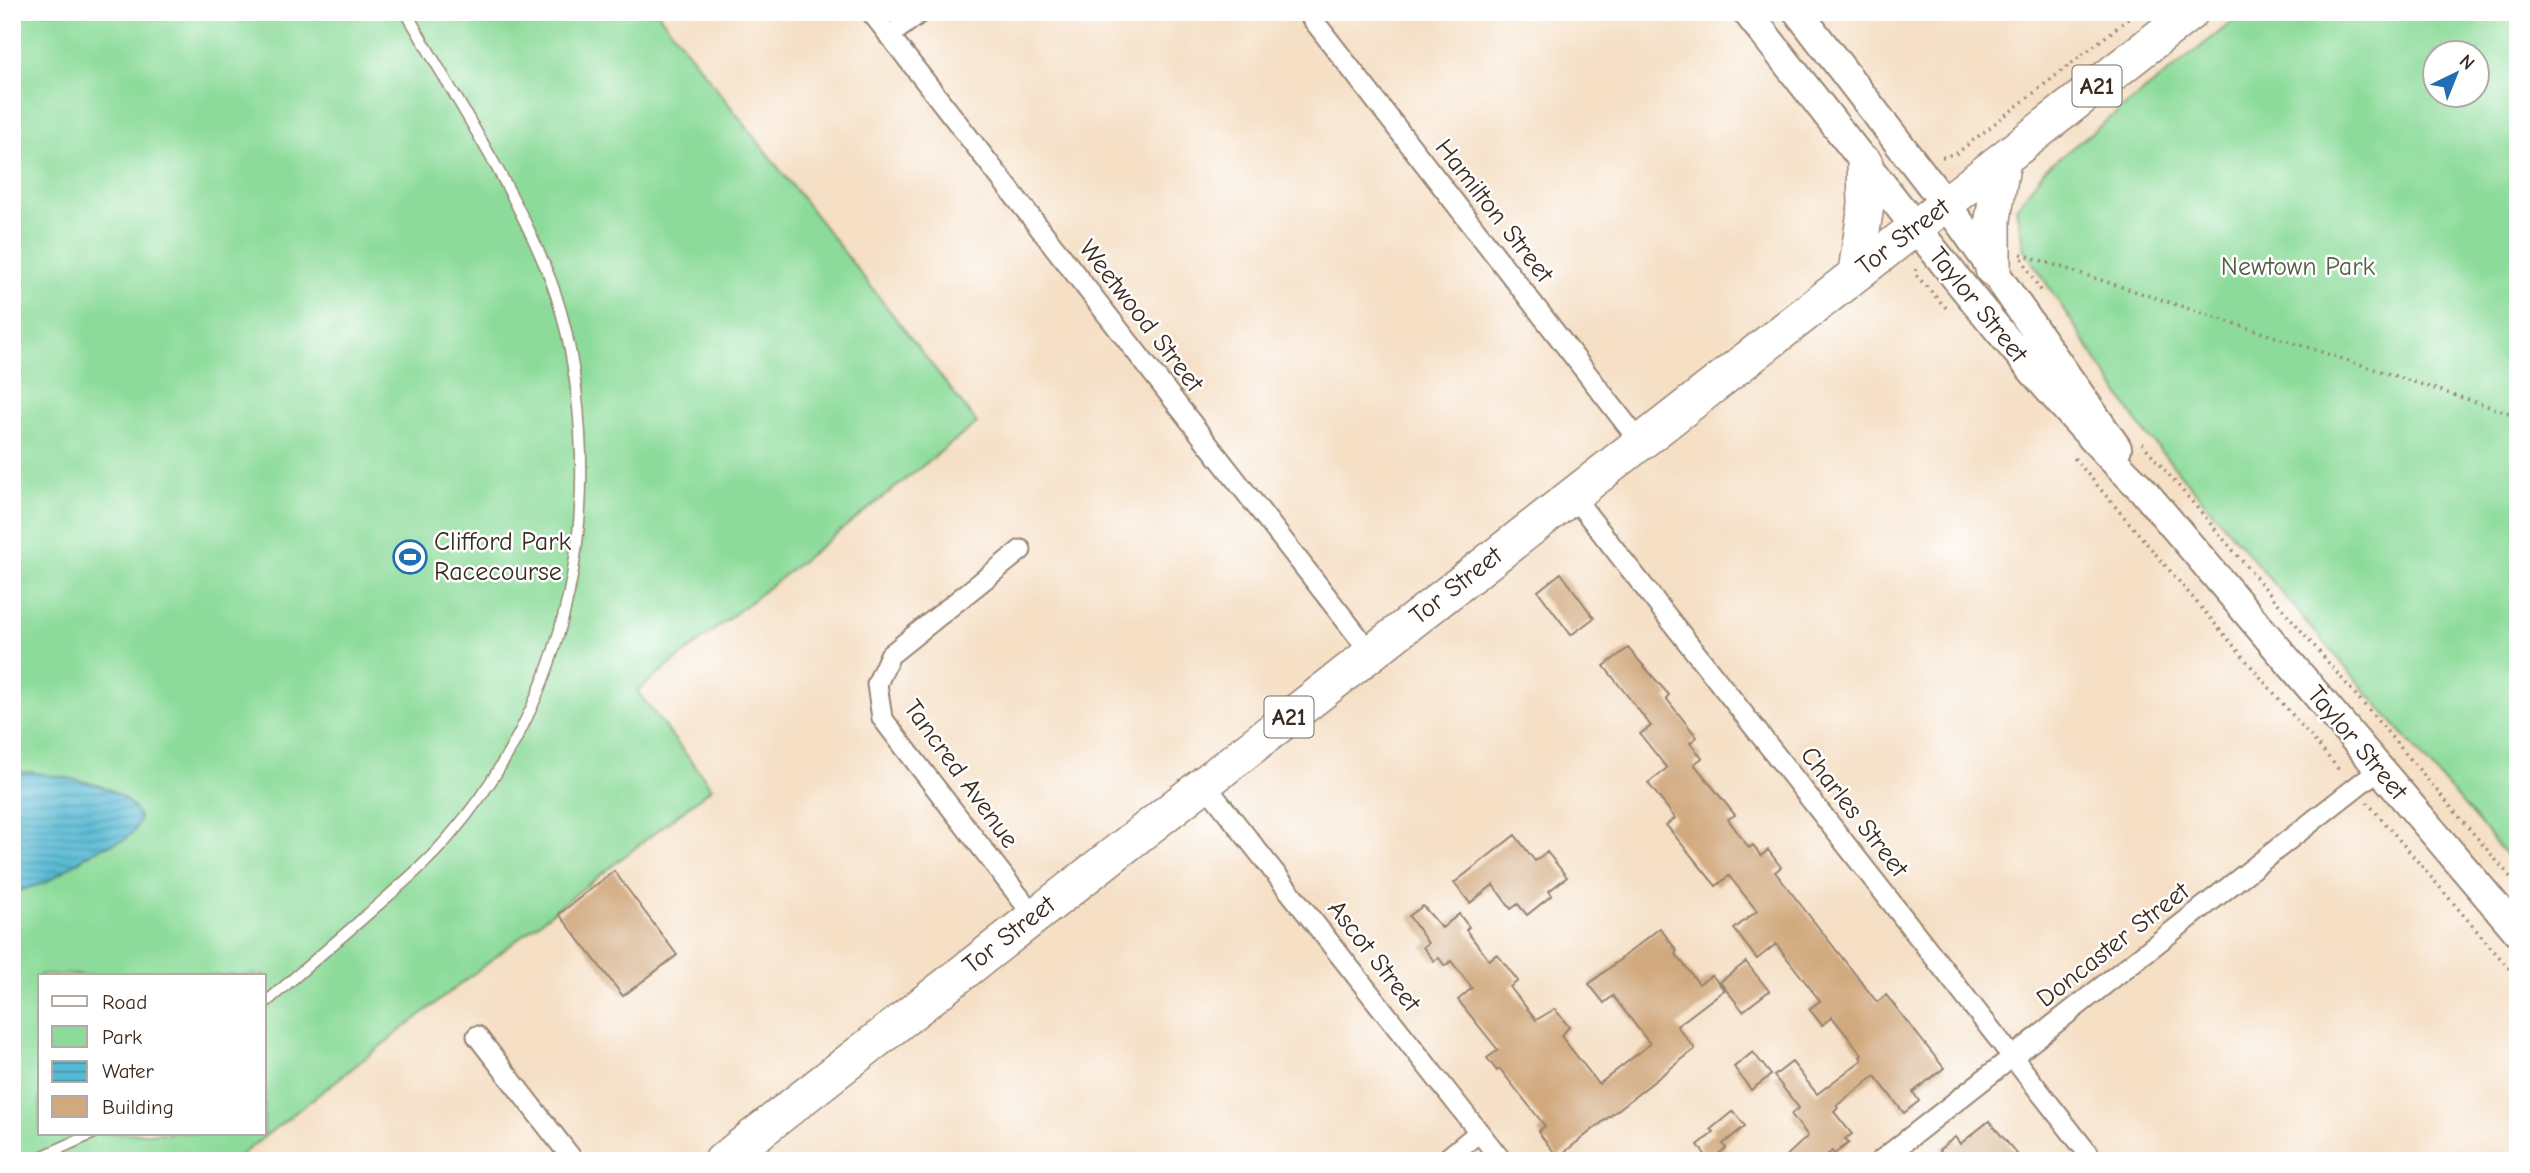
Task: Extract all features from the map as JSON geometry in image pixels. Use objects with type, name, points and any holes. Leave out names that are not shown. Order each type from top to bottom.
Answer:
[{"type":"highway","name":"Tor Street","points":[[722,1161],[2191,12]]},
{"type":"highway","points":[[1993,269],[1993,219],[2003,160]]},
{"type":"highway","points":[[1856,272],[1866,205],[1865,164]]},
{"type":"street","name":"Weetwood Street","points":[[871,12],[1371,653]]},
{"type":"street","points":[[889,36],[920,12]]},
{"type":"street","name":"Hamilton Street","points":[[1307,12],[1640,442]]},
{"type":"street","name":"Taylor Street","points":[[1747,12],[2010,344],[2096,445],[2142,489],[2518,932]]},
{"type":"street","name":"Taylor Street","points":[[1798,12],[1993,269],[2109,434],[2142,489]]},
{"type":"street","name":"Charles Street","points":[[1572,495],[2094,1161]]},
{"type":"street","name":"Tancred Avenue","points":[[1021,550],[890,655],[877,684],[882,718],[1034,916]]},
{"type":"street","name":"Doncaster Street","points":[[1880,1161],[2379,769]]},
{"type":"street","name":"Ascot Street","points":[[1204,783],[1502,1161]]},
{"type":"street","points":[[477,1036],[574,1161]]},
{"type":"street","points":[[1444,1161],[1479,1132]]},
{"type":"lane","points":[[266,1002],[413,875],[448,839],[478,802],[521,734],[540,691],[556,648],[577,558],[582,472],[578,402],[565,326],[552,284],[517,206],[406,12]]},
{"type":"lane","points":[[32,1161],[92,1134]]},
{"type":"path","points":[[1943,158],[1957,153],[2137,12]]},
{"type":"path","points":[[2044,298],[2019,253],[2518,416]]},
{"type":"path","points":[[1916,266],[1915,274],[1949,312]]},
{"type":"path","points":[[2137,437],[2518,886]]},
{"type":"path","points":[[2070,453],[2518,979]]},
{"type":"green space","name":"Clifford Park Racecourse","points":[[12,12],[657,12],[977,423],[637,691],[712,788],[233,1161],[12,1161]]},
{"type":"green space","name":"Newtown Park","points":[[2245,12],[2518,12],[2518,869],[2141,428],[2024,249],[2016,208],[2045,169]]},
{"type":"water","points":[[31,772],[77,780],[108,789],[132,806],[140,819],[135,830],[126,839],[96,850],[45,883],[12,893],[12,773]]},
{"type":"building","points":[[1561,573],[1594,618],[1571,635],[1538,591]]},
{"type":"building","points":[[1628,648],[1669,695],[1666,698],[1697,737],[1690,743],[1702,758],[1694,764],[1735,815],[1728,819],[1749,848],[1753,845],[1761,856],[1768,850],[1781,867],[1775,872],[1877,1002],[1886,995],[1944,1068],[1913,1092],[1919,1101],[1904,1113],[1875,1076],[1836,1106],[1838,1108],[1834,1112],[1852,1134],[1845,1139],[1849,1143],[1834,1154],[1832,1151],[1820,1161],[1781,1161],[1808,1136],[1791,1114],[1799,1108],[1774,1076],[1792,1062],[1817,1094],[1862,1060],[1862,1055],[1832,1017],[1822,1025],[1809,1009],[1820,1001],[1776,944],[1757,959],[1734,929],[1757,911],[1729,876],[1716,886],[1666,825],[1675,818],[1648,783],[1667,768],[1640,734],[1651,726],[1604,666]]},
{"type":"building","points":[[1515,835],[1535,861],[1547,852],[1567,877],[1549,891],[1552,895],[1527,915],[1518,904],[1511,909],[1493,885],[1470,903],[1454,883]]},
{"type":"building","points":[[614,871],[677,955],[623,996],[559,914]]},
{"type":"building","points":[[1423,906],[1442,928],[1459,914],[1469,927],[1466,930],[1489,960],[1497,954],[1518,981],[1510,987],[1536,1020],[1555,1009],[1569,1027],[1561,1036],[1599,1084],[1650,1044],[1613,996],[1604,1003],[1589,984],[1660,928],[1699,984],[1712,975],[1724,990],[1677,1026],[1695,1049],[1558,1157],[1538,1132],[1545,1126],[1500,1069],[1497,1071],[1487,1058],[1498,1050],[1458,1000],[1472,988],[1451,961],[1445,966],[1439,958],[1434,961],[1423,947],[1428,943],[1409,916]]},
{"type":"building","points":[[1746,962],[1769,991],[1743,1011],[1720,982]]},
{"type":"building","points":[[1753,1052],[1771,1075],[1751,1090],[1734,1067]]},
{"type":"building","points":[[1733,1111],[1745,1126],[1723,1144],[1726,1148],[1710,1161],[1698,1145],[1714,1132],[1711,1129]]},
{"type":"building","points":[[1989,1121],[2023,1161],[1940,1161],[1945,1157],[1939,1150],[1955,1137],[1960,1144]]},
{"type":"place","name":"Clifford Park Racecourse","points":[[410,557]]}]
